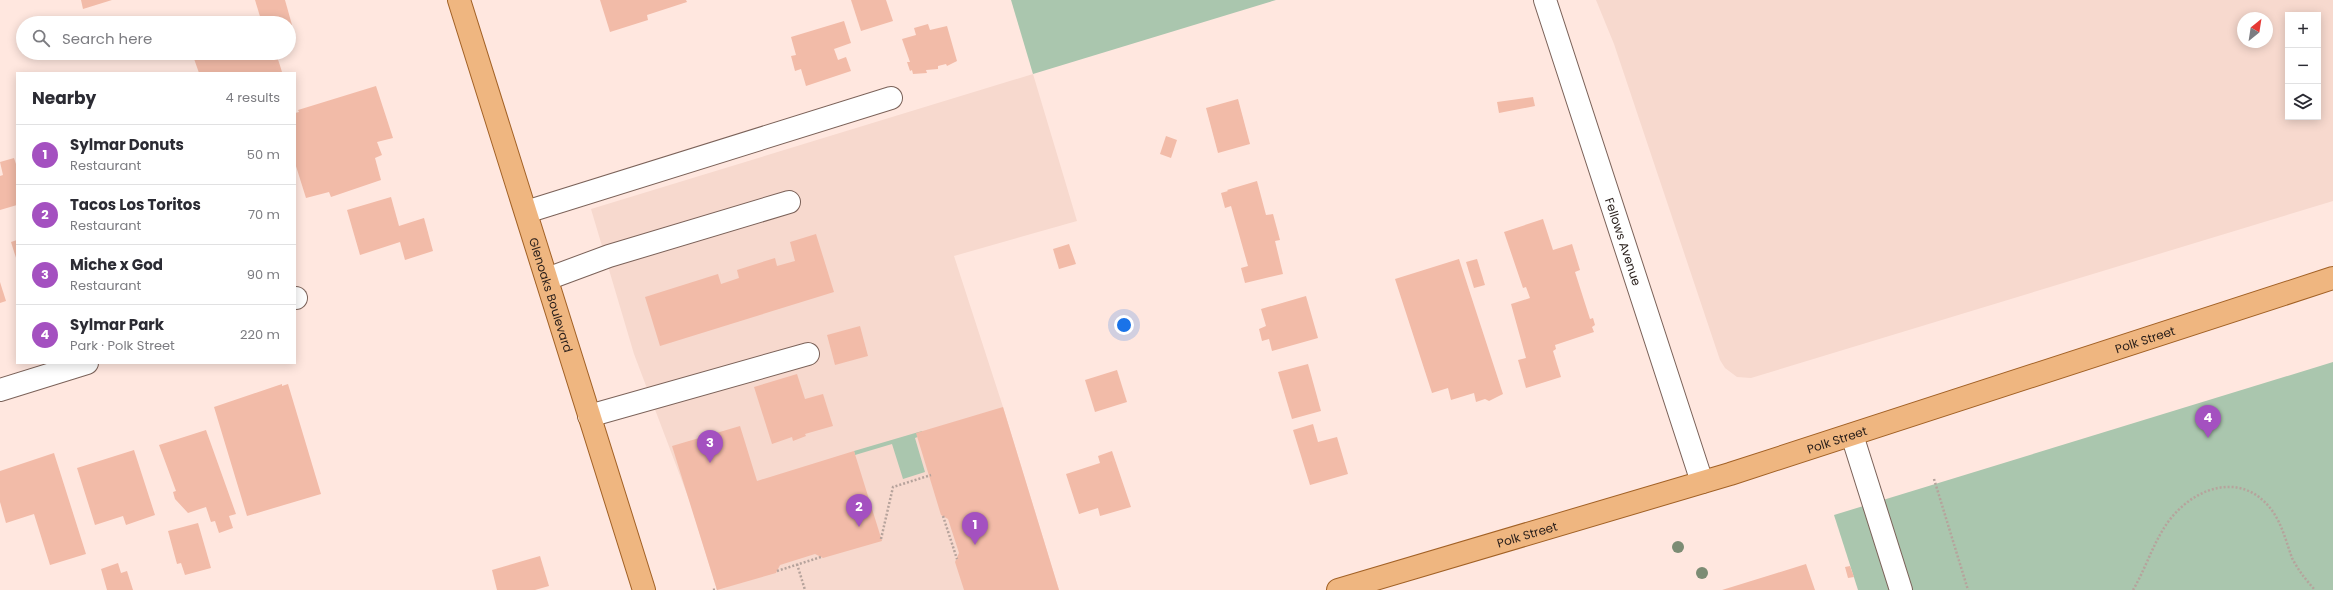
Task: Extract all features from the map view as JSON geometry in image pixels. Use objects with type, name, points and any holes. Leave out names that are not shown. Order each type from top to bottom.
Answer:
[{"type":"main road","name":"Glenoaks Boulevard","points":[[459,0],[644,590]]},
{"type":"main road","name":"Polk Street","points":[[1338,590],[1702,482],[1852,435],[2333,278]]},
{"type":"street","name":"Fellows Avenue","points":[[1546,0],[1702,482]]},
{"type":"street","points":[[526,212],[891,98]]},
{"type":"street","points":[[546,279],[609,256],[789,202]]},
{"type":"street","points":[[589,416],[808,354]]},
{"type":"street","points":[[0,390],[84,364]]},
{"type":"street","points":[[1852,435],[1901,590]]},
{"type":"path","points":[[881,539],[893,487],[931,475]]},
{"type":"path","points":[[1934,479],[1968,590]]},
{"type":"path","points":[[2133,590],[2169,521],[2192,500],[2218,487],[2227,486],[2247,490],[2268,504],[2277,517],[2296,565],[2315,590]]},
{"type":"path","points":[[944,516],[957,559]]},
{"type":"path","points":[[777,571],[821,557]]},
{"type":"path","points":[[797,564],[805,590]]},
{"type":"path","points":[[713,590],[717,589]]},
{"type":"shaded area","points":[[1596,0],[2333,0],[2333,201],[1751,378],[1737,377],[1725,368],[1720,360],[1614,44]]},
{"type":"shaded area","points":[[1033,74],[1077,221],[954,256],[1003,407],[1059,590],[717,590],[690,502],[634,354],[591,209]]},
{"type":"green space","points":[[1011,0],[1276,0],[1033,74]]},
{"type":"green space","points":[[2333,362],[2333,590],[1858,590],[1834,515]]},
{"type":"green space","points":[[922,431],[923,435],[915,438],[925,472],[903,479],[892,444],[855,455],[854,451]]},
{"type":"building","points":[[81,0],[112,0],[83,9]]},
{"type":"building","points":[[255,0],[285,0],[289,16],[260,16]]},
{"type":"building","points":[[600,0],[686,0],[687,2],[647,15],[648,20],[610,32]]},
{"type":"building","points":[[851,0],[886,0],[893,21],[861,31]]},
{"type":"building","points":[[844,21],[851,43],[834,49],[838,60],[846,57],[851,71],[806,86],[801,69],[795,71],[791,56],[796,55],[791,37]]},
{"type":"building","points":[[928,24],[930,30],[947,26],[957,61],[947,66],[946,64],[938,66],[938,69],[926,70],[927,73],[913,74],[912,70],[910,71],[907,62],[910,62],[902,39],[916,35],[914,28]]},
{"type":"building","points":[[194,60],[278,60],[282,72],[199,72]]},
{"type":"building","points":[[376,86],[393,138],[377,142],[382,155],[375,158],[381,180],[331,197],[329,192],[306,198],[296,166],[296,113],[299,112],[298,110]]},
{"type":"building","points":[[1533,97],[1535,106],[1499,113],[1497,102]]},
{"type":"building","points":[[1238,99],[1250,144],[1218,153],[1206,108]]},
{"type":"building","points":[[1166,136],[1177,140],[1171,158],[1160,154]]},
{"type":"building","points":[[14,158],[16,164],[16,205],[0,210],[0,176],[3,175],[0,162]]},
{"type":"building","points":[[1257,181],[1266,215],[1273,214],[1280,240],[1275,241],[1283,274],[1245,283],[1241,268],[1248,266],[1231,206],[1225,208],[1221,193]]},
{"type":"building","points":[[391,197],[399,226],[424,218],[433,251],[405,260],[400,242],[360,255],[347,210]]},
{"type":"building","points":[[1543,219],[1553,250],[1572,244],[1580,270],[1575,272],[1590,319],[1593,318],[1595,325],[1592,327],[1594,332],[1555,345],[1556,349],[1553,351],[1561,377],[1526,388],[1518,360],[1526,358],[1511,304],[1530,298],[1526,287],[1523,288],[1504,232]]},
{"type":"building","points":[[816,234],[834,292],[660,346],[645,297],[718,274],[721,284],[739,278],[737,270],[775,258],[777,266],[795,261],[790,242]]},
{"type":"building","points":[[16,240],[16,258],[11,242]]},
{"type":"building","points":[[1069,244],[1076,264],[1059,269],[1053,249]]},
{"type":"building","points":[[1459,259],[1503,394],[1489,401],[1485,399],[1476,402],[1474,393],[1451,400],[1448,388],[1432,393],[1395,279]]},
{"type":"building","points":[[1477,259],[1485,285],[1474,288],[1466,262]]},
{"type":"building","points":[[0,282],[6,301],[0,303]]},
{"type":"building","points":[[1306,296],[1318,338],[1272,351],[1269,339],[1262,341],[1259,329],[1266,326],[1261,309]]},
{"type":"building","points":[[860,326],[868,356],[835,365],[827,335]]},
{"type":"building","points":[[1308,364],[1321,411],[1292,419],[1278,372]]},
{"type":"building","points":[[1117,370],[1127,402],[1095,412],[1085,380]]},
{"type":"building","points":[[797,374],[805,399],[823,394],[833,426],[805,434],[806,436],[793,441],[792,437],[772,444],[754,387]]},
{"type":"building","points":[[282,384],[282,386],[288,384],[321,494],[247,516],[214,407]]},
{"type":"building","points":[[1003,407],[1059,590],[964,590],[955,562],[959,553],[948,519],[941,515],[916,433]]},
{"type":"building","points":[[1313,424],[1318,442],[1337,437],[1348,474],[1310,485],[1293,430]]},
{"type":"building","points":[[740,426],[757,481],[854,451],[882,541],[823,558],[815,554],[780,565],[776,573],[717,590],[672,446]]},
{"type":"building","points":[[206,430],[236,514],[229,516],[233,528],[219,533],[215,521],[211,522],[206,507],[188,513],[175,499],[173,492],[176,491],[159,445]]},
{"type":"building","points":[[134,450],[155,515],[126,525],[123,516],[95,525],[77,468]]},
{"type":"building","points":[[1112,451],[1131,507],[1100,516],[1098,508],[1079,514],[1066,474],[1100,463],[1098,456]]},
{"type":"building","points":[[54,453],[86,554],[50,565],[34,514],[6,523],[0,502],[0,471]]},
{"type":"building","points":[[198,523],[211,568],[185,575],[181,563],[177,564],[168,531]]},
{"type":"building","points":[[540,556],[549,586],[535,590],[497,590],[492,570]]},
{"type":"building","points":[[118,563],[121,573],[127,571],[133,590],[107,590],[101,569]]},
{"type":"building","points":[[1806,564],[1815,590],[1722,590],[1777,573]]},
{"type":"building","points":[[1850,566],[1854,577],[1848,578],[1845,567]]},
{"type":"place","name":"Sylmar Park","points":[[2208,438]]},
{"type":"place","name":"Miche x God","points":[[710,463]]},
{"type":"place","name":"Tacos Los Toritos","points":[[859,527]]},
{"type":"place","name":"Sylmar Donuts","points":[[975,545]]}]
